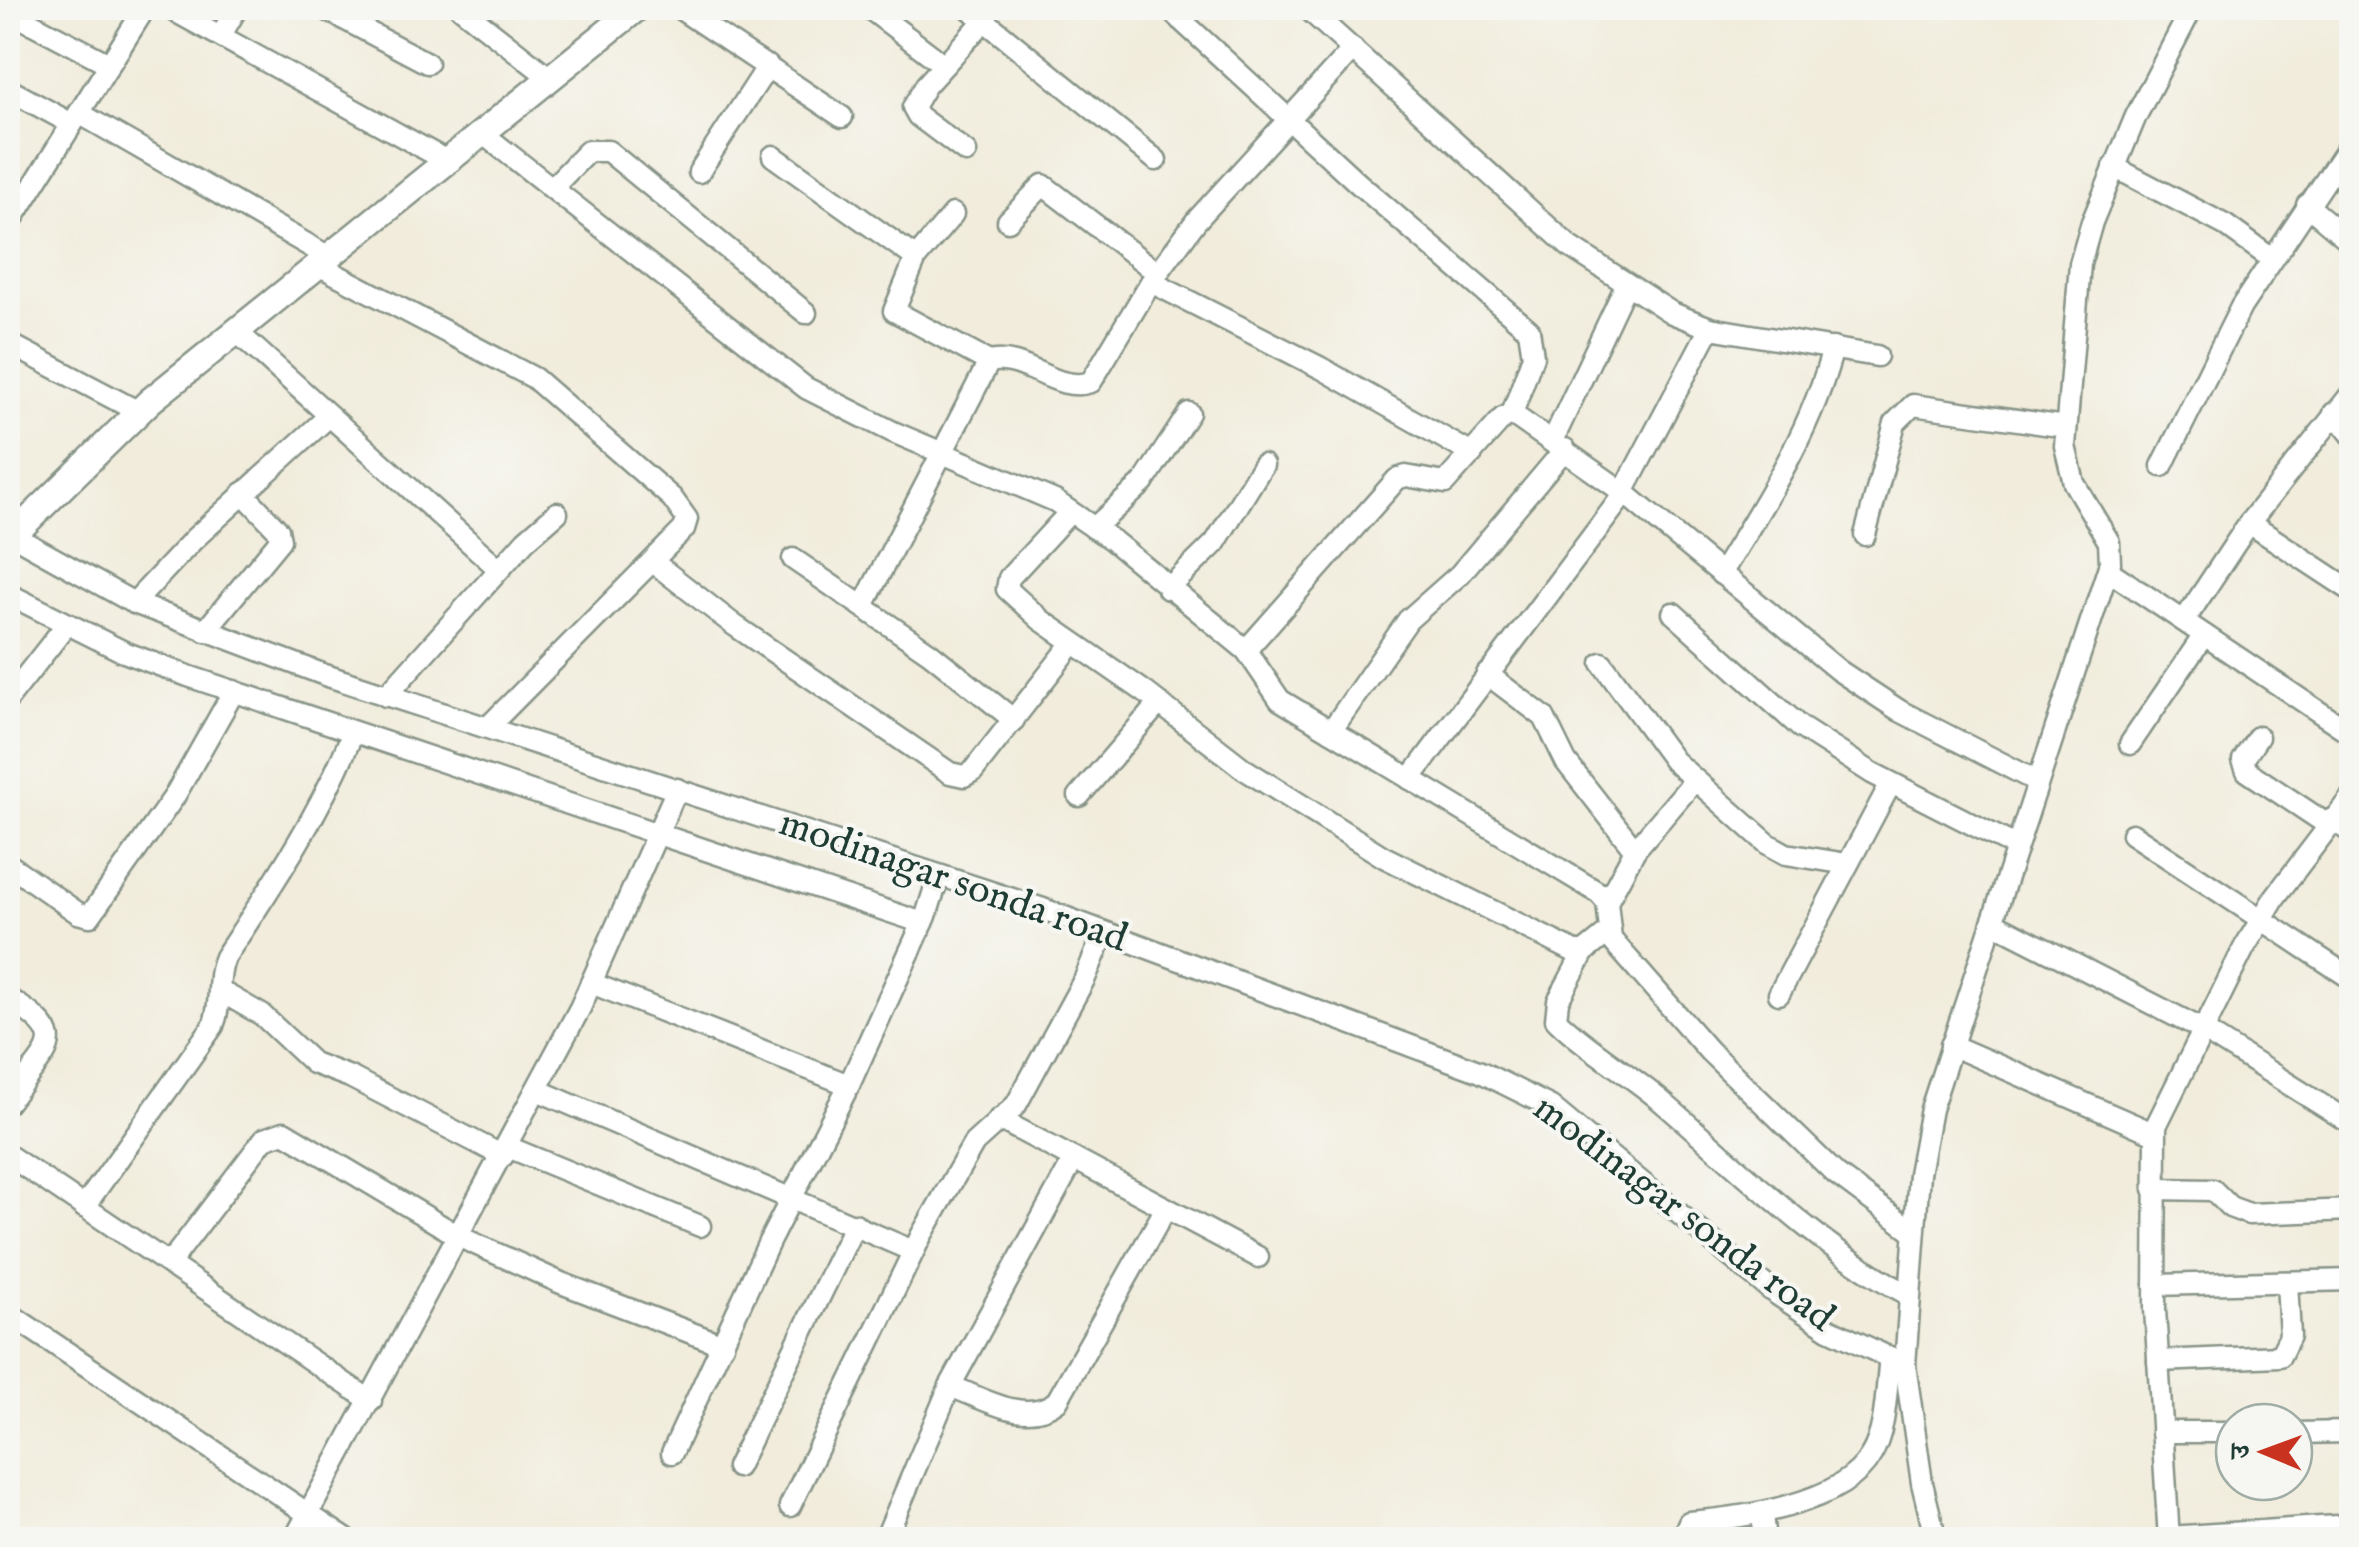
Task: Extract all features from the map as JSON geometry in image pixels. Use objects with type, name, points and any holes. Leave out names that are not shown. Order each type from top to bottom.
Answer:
[{"type":"main road","points":[[11,532],[139,412],[637,8]]},
{"type":"street","points":[[8,226],[146,8]]},
{"type":"street","points":[[169,8],[447,161]]},
{"type":"street","points":[[221,35],[237,8]]},
{"type":"street","points":[[323,8],[427,63]]},
{"type":"street","points":[[461,8],[550,78]]},
{"type":"street","points":[[680,8],[842,117]]},
{"type":"street","points":[[868,8],[944,65]]},
{"type":"street","points":[[1168,8],[1290,115],[1359,184],[1529,330],[1533,356],[1512,414],[1503,418],[1445,483],[1406,476],[1397,479],[1246,650]]},
{"type":"street","points":[[1307,8],[1570,246],[1672,314],[1710,328],[1877,356]]},
{"type":"street","points":[[1681,1540],[1689,1522],[1762,1515],[1798,1503],[1862,1466],[1878,1436],[1898,1361],[1909,1295],[1924,1140],[2036,781],[2109,571],[2109,542],[2068,466],[2066,427],[2080,264],[2114,167],[2192,8]]},
{"type":"street","points":[[8,11],[110,64]]},
{"type":"street","points":[[966,152],[918,116],[913,107],[976,14],[1156,160]]},
{"type":"street","points":[[953,214],[916,258],[894,311],[989,362],[1012,362],[1066,383],[1091,382],[1155,277],[1207,208],[1353,49]]},
{"type":"street","points":[[699,172],[768,66]]},
{"type":"street","points":[[8,89],[75,119],[534,378],[672,498],[687,519],[684,529],[488,728]]},
{"type":"street","points":[[482,133],[781,371],[893,432],[1070,512],[1246,650],[1280,700],[1410,780],[1532,848],[1607,902]]},
{"type":"street","points":[[2162,466],[2204,376],[2272,258],[2352,141]]},
{"type":"street","points":[[553,187],[588,151],[608,151],[662,190],[806,313]]},
{"type":"street","points":[[773,156],[916,258]]},
{"type":"street","points":[[2114,167],[2225,225],[2272,258]]},
{"type":"street","points":[[1008,220],[1043,186],[1155,277],[1472,454]]},
{"type":"street","points":[[2306,205],[2352,243]]},
{"type":"street","points":[[1331,731],[1408,620],[1471,562],[1559,444],[1626,285]]},
{"type":"street","points":[[1410,780],[1623,492],[1710,328]]},
{"type":"street","points":[[236,332],[499,569]]},
{"type":"street","points":[[8,343],[139,412]]},
{"type":"street","points":[[1720,574],[1807,424],[1823,390],[1834,348]]},
{"type":"street","points":[[863,606],[989,362]]},
{"type":"street","points":[[2184,622],[2249,523],[2352,393]]},
{"type":"street","points":[[1864,535],[1895,423],[1913,405],[2066,427]]},
{"type":"street","points":[[1094,528],[1144,482],[1189,413]]},
{"type":"street","points":[[1512,414],[1623,492],[1838,670],[1900,711],[2036,781]]},
{"type":"street","points":[[2334,414],[2352,436]]},
{"type":"street","points":[[134,603],[243,494],[329,416]]},
{"type":"street","points":[[1168,588],[1214,543],[1263,465]]},
{"type":"street","points":[[205,630],[280,540],[278,530],[243,494]]},
{"type":"street","points":[[1070,512],[1016,567],[1007,589],[1214,749],[1384,856],[1556,945],[1584,952]]},
{"type":"street","points":[[386,696],[499,569],[556,513]]},
{"type":"street","points":[[2249,523],[2352,591]]},
{"type":"street","name":"modinagar sonda road","points":[[11,532],[134,603],[386,696],[488,728],[668,812],[937,883],[1481,1072],[1551,1107],[1772,1292],[1829,1329],[1898,1361]]},
{"type":"street","points":[[793,559],[863,606],[1014,720]]},
{"type":"street","points":[[652,562],[734,625],[950,773],[964,776],[973,771],[1073,643]]},
{"type":"street","points":[[2109,571],[2352,734]]},
{"type":"street","points":[[8,594],[124,652],[234,691],[354,732],[668,812],[925,919]]},
{"type":"street","points":[[1672,613],[1800,728],[1891,783],[2015,846]]},
{"type":"street","points":[[8,699],[66,624]]},
{"type":"street","points":[[2130,744],[2204,635]]},
{"type":"street","points":[[1602,663],[1674,761],[1694,781],[1786,854],[1847,864]]},
{"type":"street","points":[[1488,674],[1544,717],[1566,762],[1635,850]]},
{"type":"street","points":[[8,864],[78,914],[90,916],[184,781],[234,691]]},
{"type":"street","points":[[1078,796],[1159,704]]},
{"type":"street","points":[[84,1206],[212,1026],[222,992],[221,968],[225,958],[297,848],[333,783],[354,732]]},
{"type":"street","points":[[2258,738],[2243,760],[2247,771],[2352,832]]},
{"type":"street","points":[[1694,781],[1635,850],[1607,902],[1610,931],[1620,950],[1709,1051],[1836,1174],[1914,1232]]},
{"type":"street","points":[[1779,994],[1891,783]]},
{"type":"street","points":[[2352,796],[2260,922],[2160,1109],[2155,1134],[2154,1189],[2158,1361],[2169,1538],[2352,1525]]},
{"type":"street","points":[[294,1540],[506,1152],[592,983],[668,812]]},
{"type":"street","points":[[2132,834],[2260,922],[2352,979]]},
{"type":"street","points":[[672,1452],[849,1085],[925,919],[937,883]]},
{"type":"street","points":[[1992,922],[2202,1029],[2352,1124]]},
{"type":"street","points":[[1610,931],[1584,952],[1554,1011],[1556,1019],[1660,1101],[1821,1239],[1865,1272],[1909,1295]]},
{"type":"street","points":[[790,1506],[913,1251],[974,1142],[1016,1105],[1086,978],[1102,940]]},
{"type":"street","points":[[592,983],[849,1085]]},
{"type":"street","points":[[222,992],[262,1014],[313,1063],[350,1076],[506,1152],[700,1226]]},
{"type":"street","points":[[8,998],[46,1024],[51,1034],[48,1046],[8,1102]]},
{"type":"street","points":[[1951,1045],[2155,1134]]},
{"type":"street","points":[[537,1090],[793,1196],[913,1251]]},
{"type":"street","points":[[999,1119],[1258,1257]]},
{"type":"street","points":[[170,1264],[264,1139],[284,1132],[460,1237],[561,1283],[723,1345]]},
{"type":"street","points":[[8,1156],[370,1400]]},
{"type":"street","points":[[888,1534],[950,1386],[1074,1159]]},
{"type":"street","points":[[2154,1189],[2213,1190],[2230,1207],[2249,1214],[2352,1210]]},
{"type":"street","points":[[950,1386],[1028,1412],[1045,1410],[1057,1400],[1166,1208]]},
{"type":"street","points":[[737,1468],[855,1224]]},
{"type":"street","points":[[2155,1285],[2352,1280]]},
{"type":"street","points":[[2158,1361],[2280,1356],[2290,1336],[2288,1282]]},
{"type":"street","points":[[8,1313],[347,1540]]},
{"type":"street","points":[[1898,1361],[1936,1540]]},
{"type":"street","points":[[2162,1432],[2214,1432]]},
{"type":"street","points":[[2314,1433],[2352,1432]]},
{"type":"street","points":[[1762,1515],[1765,1540]]}]
